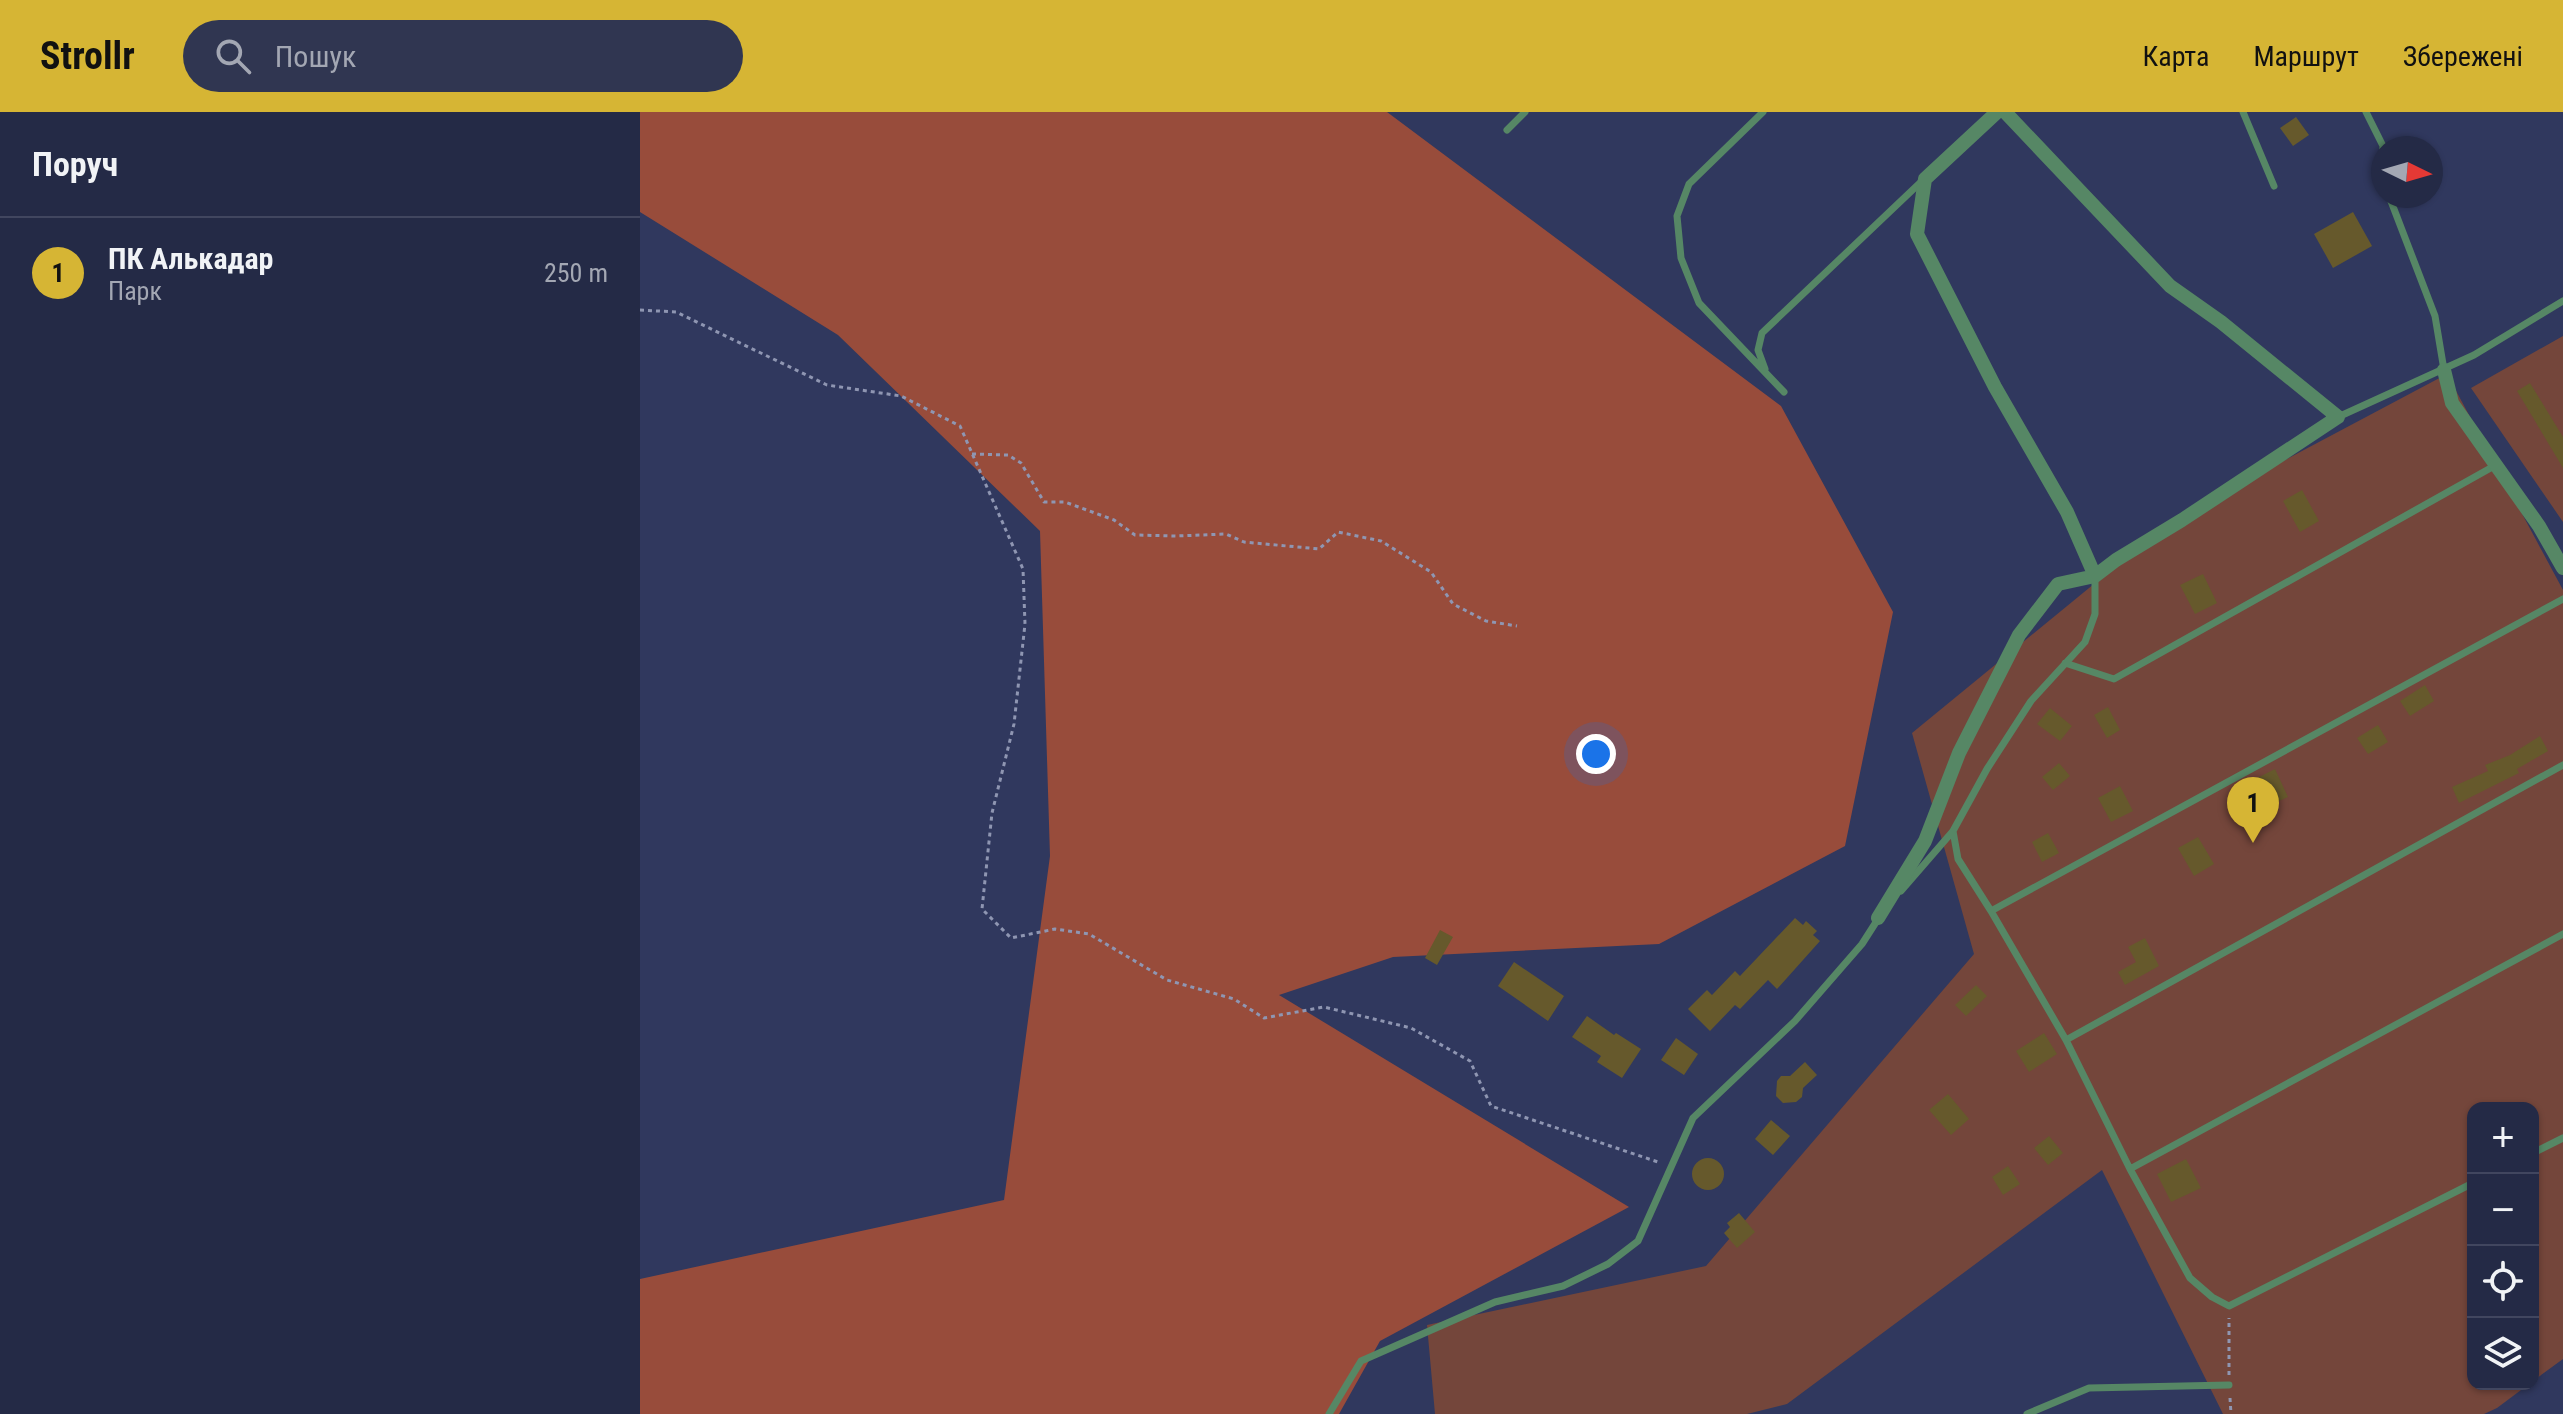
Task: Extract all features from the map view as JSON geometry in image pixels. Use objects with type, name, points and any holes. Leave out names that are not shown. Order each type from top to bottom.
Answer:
[{"type":"street","points":[[1878,918],[1925,841],[1959,753],[2019,635],[2058,584],[2095,576],[2338,417],[2221,322],[2170,286],[2000,113],[1925,179],[1917,234],[1995,387],[2067,512],[2095,576]]},
{"type":"street","points":[[2444,370],[2452,403],[2539,526],[2563,568]]},
{"type":"lane","points":[[1507,130],[1525,112]]},
{"type":"lane","points":[[1763,112],[1689,184],[1677,216],[1681,258],[1699,303],[1784,392]]},
{"type":"lane","points":[[2243,112],[2274,186]]},
{"type":"lane","points":[[2366,112],[2378,136]]},
{"type":"lane","points":[[1767,373],[1758,350],[1762,333],[1925,179]]},
{"type":"lane","points":[[2394,208],[2435,316],[2444,370]]},
{"type":"lane","points":[[2338,417],[2474,355],[2563,301]]},
{"type":"lane","points":[[2065,663],[2114,679],[2496,465]]},
{"type":"lane","points":[[1329,1414],[1361,1361],[1495,1302],[1563,1286],[1608,1264],[1638,1241],[1693,1118],[1795,1021],[1862,944],[1878,918],[1953,831],[1987,769],[2031,701],[2085,642],[2095,614],[2095,576]]},
{"type":"lane","points":[[1991,911],[2563,599]]},
{"type":"lane","points":[[2066,1040],[2563,765]]},
{"type":"lane","points":[[1953,831],[1958,859],[2066,1040],[2130,1169],[2190,1278],[2212,1297],[2229,1306],[2467,1186]]},
{"type":"lane","points":[[2130,1169],[2563,934]]},
{"type":"lane","points":[[2539,1150],[2563,1138]]},
{"type":"lane","points":[[2027,1414],[2089,1388],[2229,1385]]},
{"type":"path","points":[[640,310],[676,312],[827,385],[901,396],[960,426],[1023,569],[1025,624],[1014,724],[992,813],[982,909],[1011,938],[1055,929],[1089,934],[1167,980],[1234,999],[1264,1018],[1324,1007],[1411,1028],[1470,1061],[1491,1106],[1670,1166]]},
{"type":"path","points":[[972,454],[1008,455],[1021,463],[1044,502],[1065,502],[1077,506],[1114,520],[1135,535],[1226,534],[1244,542],[1319,549],[1338,532],[1381,541],[1431,572],[1453,604],[1486,621],[1517,626]]},
{"type":"path","points":[[2229,1306],[2231,1414]]},
{"type":"shaded area","points":[[640,112],[1387,112],[1781,406],[1893,612],[1845,846],[1659,944],[1393,957],[1279,995],[1629,1207],[1380,1341],[1339,1414],[640,1414],[640,1279],[1004,1200],[1050,856],[1040,531],[838,335],[640,212]]},
{"type":"shaded area","points":[[2563,336],[2563,522],[2471,388]]},
{"type":"shaded area","points":[[2447,374],[2563,590],[2563,1359],[2539,1377],[2539,1102],[2467,1102],[2467,1390],[2521,1390],[2484,1414],[2223,1414],[2102,1170],[1787,1404],[1747,1414],[1435,1414],[1427,1325],[1706,1266],[1974,954],[1912,733],[2172,520]]},
{"type":"building","points":[[2296,117],[2309,135],[2293,146],[2280,128]]},
{"type":"building","points":[[2353,212],[2372,246],[2333,268],[2314,234]]},
{"type":"building","points":[[2530,383],[2563,437],[2563,468],[2517,391]]},
{"type":"building","points":[[2302,490],[2319,521],[2300,532],[2283,501]]},
{"type":"building","points":[[2203,574],[2217,603],[2195,614],[2180,585]]},
{"type":"building","points":[[2425,685],[2434,701],[2410,716],[2400,701]]},
{"type":"building","points":[[2108,707],[2120,730],[2107,738],[2094,715]]},
{"type":"building","points":[[2050,708],[2072,726],[2060,741],[2037,724]]},
{"type":"building","points":[[2378,725],[2388,742],[2368,754],[2357,738]]},
{"type":"building","points":[[2540,736],[2548,751],[2517,769],[2519,773],[2459,803],[2452,787],[2488,771],[2485,765],[2510,755]]},
{"type":"building","points":[[2059,763],[2070,776],[2053,790],[2042,777]]},
{"type":"building","points":[[2275,769],[2288,797],[2270,805],[2257,778]]},
{"type":"building","points":[[2120,786],[2133,811],[2111,822],[2098,798]]},
{"type":"building","points":[[2048,833],[2059,853],[2042,862],[2032,842]]},
{"type":"building","points":[[2198,837],[2214,864],[2194,876],[2178,848]]},
{"type":"building","points":[[1795,918],[1803,925],[1806,921],[1817,931],[1813,935],[1820,941],[1777,989],[1768,980],[1740,1009],[1735,1005],[1710,1031],[1688,1009],[1707,990],[1712,995],[1735,971],[1740,976]]},
{"type":"building","points":[[1440,930],[1453,937],[1437,965],[1425,958]]},
{"type":"building","points":[[2145,938],[2159,966],[2125,985],[2118,972],[2136,962],[2128,947]]},
{"type":"building","points":[[1514,962],[1564,996],[1548,1021],[1498,986]]},
{"type":"building","points":[[1976,985],[1987,996],[1966,1016],[1955,1005]]},
{"type":"building","points":[[1587,1016],[1641,1049],[1622,1078],[1597,1062],[1601,1056],[1572,1037]]},
{"type":"building","points":[[2044,1033],[2057,1054],[2029,1072],[2016,1051]]},
{"type":"building","points":[[1676,1038],[1698,1054],[1684,1075],[1661,1060]]},
{"type":"building","points":[[1805,1062],[1817,1075],[1803,1088],[1802,1097],[1796,1102],[1783,1103],[1776,1096],[1777,1081],[1781,1076],[1790,1076]]},
{"type":"building","points":[[1948,1094],[1969,1119],[1951,1135],[1929,1110]]},
{"type":"building","points":[[1771,1120],[1790,1136],[1773,1155],[1755,1139]]},
{"type":"building","points":[[2049,1136],[2063,1153],[2048,1165],[2034,1148]]},
{"type":"building","points":[[1708,1158],[1719,1163],[1724,1174],[1719,1185],[1708,1190],[1697,1185],[1692,1174],[1697,1163]]},
{"type":"building","points":[[2186,1159],[2201,1188],[2171,1202],[2157,1174]]},
{"type":"building","points":[[2008,1166],[2020,1184],[2003,1195],[1992,1177]]},
{"type":"building","points":[[1739,1213],[1755,1232],[1737,1248],[1724,1233],[1730,1227],[1727,1223]]},
{"type":"place","name":"ПК Алькадар","points":[[2253,843]]}]
